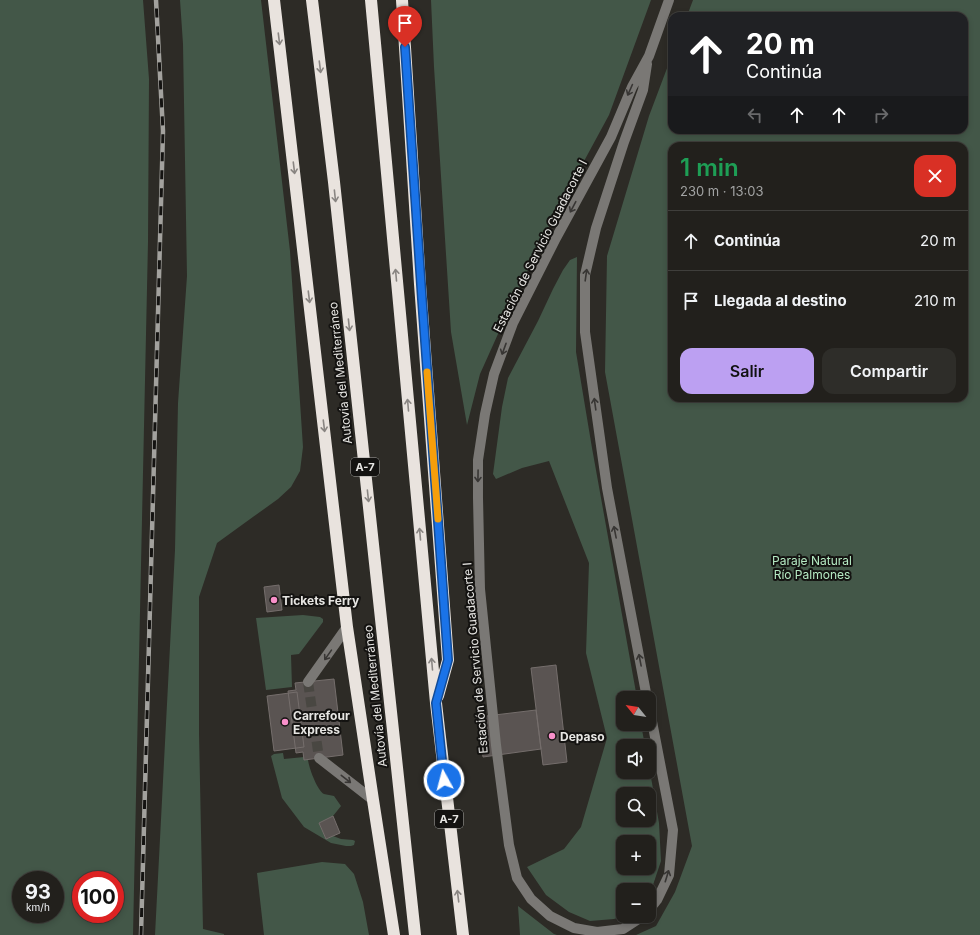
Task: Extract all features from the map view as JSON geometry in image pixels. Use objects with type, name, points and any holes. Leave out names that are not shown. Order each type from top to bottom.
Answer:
[{"type":"highway","points":[[274,0],[347,627],[394,935]]},
{"type":"highway","name":"Autovía del Mediterráneo","points":[[312,0],[335,190],[415,935]]},
{"type":"highway","name":"A-7","points":[[371,0],[436,703],[462,935]]},
{"type":"highway","points":[[402,0],[448,660],[436,703]]},
{"type":"lane","name":"Estación de Servicio Guadacorte I","points":[[632,923],[623,929],[597,932],[574,928],[550,916],[531,899],[517,878],[507,830],[496,746],[481,605],[478,460],[485,414],[494,374],[513,323],[556,238],[611,136],[632,87],[649,56],[669,0]]},
{"type":"lane","name":"Estación de Servicio Guadacorte I","points":[[646,691],[607,488],[584,332],[585,276],[591,248],[624,142],[644,90],[649,56]]},
{"type":"lane","points":[[308,682],[347,627]]},
{"type":"lane","points":[[654,731],[672,830],[669,875],[656,901]]},
{"type":"lane","points":[[319,758],[373,800]]},
{"type":"green space","points":[[0,0],[143,0],[149,79],[148,242],[133,935],[0,935]]},
{"type":"green space","points":[[180,0],[261,0],[290,251],[303,447],[300,471],[291,487],[278,499],[217,543],[199,597],[199,733],[203,929],[224,935],[155,935],[175,550],[178,403],[187,276],[183,44]]},
{"type":"green space","points":[[431,0],[651,0],[609,115],[551,222],[480,374],[467,425],[451,332]]},
{"type":"green space","name":"Paraje Natural Río Palmones","points":[[693,0],[980,0],[980,935],[636,935],[656,926],[675,892],[692,846],[605,372],[607,256],[649,116],[668,66],[668,134],[968,134],[968,12],[688,12]]},
{"type":"green space","points":[[577,257],[576,352],[636,691],[616,691],[616,731],[642,731],[644,739],[616,739],[616,779],[651,779],[653,787],[616,787],[616,827],[656,827],[656,806],[659,823],[661,861],[654,883],[616,883],[616,918],[590,921],[569,912],[546,895],[527,867],[564,849],[581,827],[607,738],[586,653],[589,563],[549,461],[522,468],[496,479],[493,474],[502,407],[508,378],[563,270],[570,260]]},
{"type":"green space","points":[[303,615],[320,617],[323,619],[323,622],[299,654],[291,655],[292,687],[266,690],[256,618]]},
{"type":"green space","points":[[283,753],[284,759],[304,757],[304,760],[308,760],[316,784],[321,792],[334,796],[341,806],[333,816],[319,823],[326,839],[333,836],[341,839],[353,840],[355,841],[354,845],[346,846],[331,843],[304,827],[282,798],[271,756],[274,754]]},
{"type":"green space","points":[[322,862],[345,864],[354,874],[363,902],[369,935],[264,935],[257,873]]},
{"type":"green space","points":[[518,906],[554,934],[557,935],[520,935]]},
{"type":"building","points":[[279,585],[282,610],[267,612],[264,587]]},
{"type":"building","name":"Depaso","points":[[556,665],[567,762],[543,765],[531,668]]},
{"type":"building","points":[[334,679],[343,755],[304,760],[303,752],[296,753],[288,691],[296,690],[295,683]]},
{"type":"building","name":"Carrefour Express","points":[[297,692],[304,747],[274,751],[267,696]]},
{"type":"building","points":[[536,710],[541,749],[483,757],[478,717]]},
{"type":"building","points":[[333,816],[340,833],[326,839],[319,823]]},
{"type":"tunnel","points":[[308,682],[319,758]]},
{"type":"railway","points":[[141,935],[163,131],[156,0]]},
{"type":"slow traffic","points":[[427,372],[438,519]]},
{"type":"place","name":"Tickets Ferry","points":[[274,600]]},
{"type":"place","name":"Carrefour Express","points":[[285,722]]},
{"type":"place","name":"Depaso","points":[[552,736]]},
{"type":"route","points":[[405,47],[448,660],[436,703],[444,780]]}]
